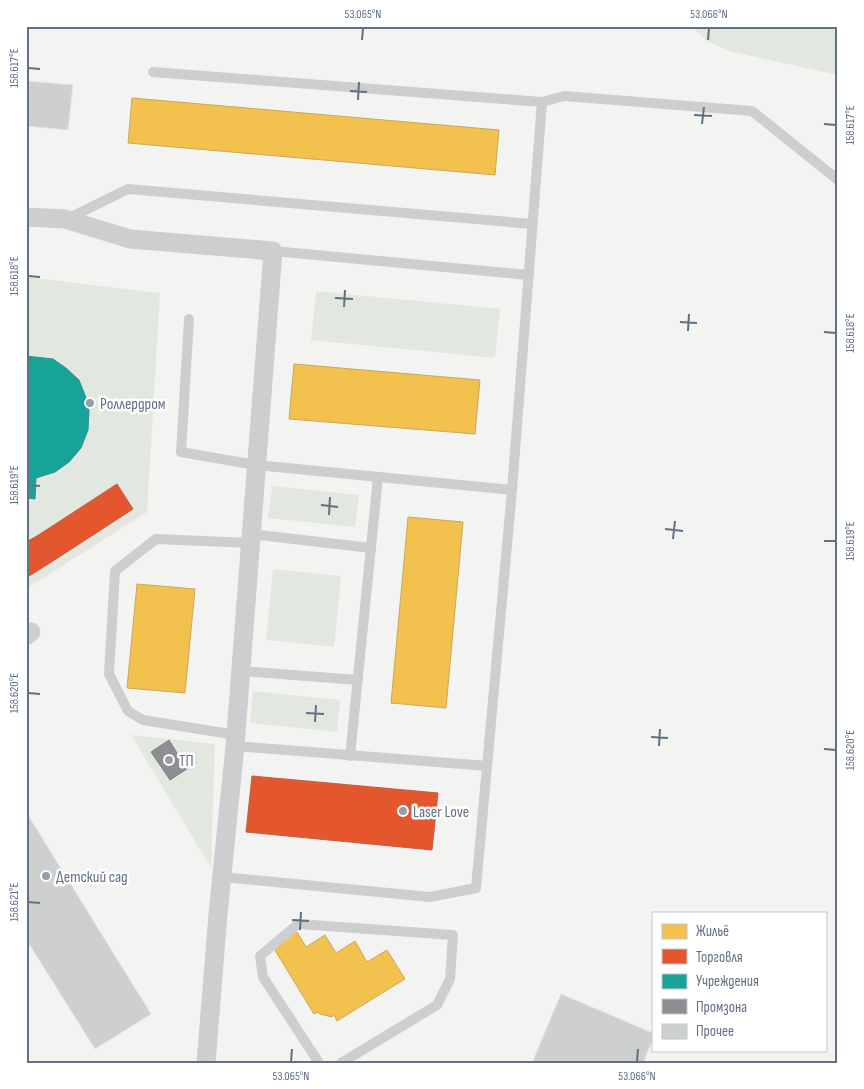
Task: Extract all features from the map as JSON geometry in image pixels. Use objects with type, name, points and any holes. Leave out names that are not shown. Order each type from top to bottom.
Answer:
[{"type":"street","points":[[26,217],[65,220],[130,239],[273,252],[241,671],[206,1063]]},
{"type":"lane","points":[[153,72],[542,102],[564,96],[752,111],[838,180]]},
{"type":"lane","points":[[222,877],[430,896],[476,888],[512,490],[542,102]]},
{"type":"lane","points":[[65,220],[128,189],[532,224]]},
{"type":"lane","points":[[273,252],[529,275]]},
{"type":"lane","points":[[189,319],[180,452],[256,465],[512,490]]},
{"type":"lane","points":[[350,756],[378,477]]},
{"type":"lane","points":[[371,548],[250,539],[156,540],[115,570],[109,674],[128,711],[143,720],[235,740],[350,756],[487,766]]},
{"type":"lane","points":[[241,671],[358,680]]},
{"type":"lane","points":[[319,1063],[263,977],[260,956],[298,924],[453,934],[450,979],[437,1005],[341,1063]]},
{"type":"shaded area","points":[[691,26],[838,26],[838,75],[728,51],[707,41]]},
{"type":"shaded area","name":"Роллердром","points":[[26,277],[160,293],[147,512],[26,589]]},
{"type":"shaded area","points":[[316,291],[500,309],[495,358],[311,340]]},
{"type":"shaded area","points":[[272,486],[359,495],[355,527],[268,518]]},
{"type":"shaded area","points":[[273,569],[341,576],[334,647],[266,640]]},
{"type":"shaded area","points":[[253,691],[340,700],[337,732],[250,723]]},
{"type":"shaded area","points":[[131,735],[215,744],[211,868]]},
{"type":"building: Жильё","points":[[132,98],[499,130],[495,175],[128,143]]},
{"type":"building: Жильё","points":[[294,364],[480,380],[475,434],[289,419]]},
{"type":"building: Жильё","points":[[408,517],[463,522],[446,708],[391,703]]},
{"type":"building: Жильё","points":[[137,584],[195,589],[185,693],[127,688]]},
{"type":"building: Жильё","points":[[297,932],[306,947],[325,935],[336,953],[355,941],[367,962],[387,950],[405,979],[337,1021],[334,1015],[332,1017],[318,1012],[314,1014],[273,947]]},
{"type":"building: Торговля","points":[[117,484],[133,509],[53,561],[37,536]]},
{"type":"building: Торговля","points":[[37,536],[53,561],[26,578],[26,542]]},
{"type":"building: Торговля","points":[[252,776],[438,793],[432,850],[246,832]]},
{"type":"building: Учреждения","points":[[26,356],[53,359],[66,368],[79,380],[89,411],[88,430],[81,448],[69,462],[55,472],[36,478],[35,499],[26,498]]},
{"type":"building: Промзона","name":"ТП","points":[[169,740],[187,769],[170,780],[151,752]]},
{"type":"building: Прочее","points":[[28,81],[73,85],[68,130],[26,126]]},
{"type":"building: Прочее","name":"Детский сад","points":[[26,812],[151,1014],[95,1049],[26,939]]},
{"type":"building: Прочее","points":[[561,994],[652,1033],[652,1041],[643,1063],[532,1063]]},
{"type":"place","name":"Роллердром","points":[[90,403]]},
{"type":"place","name":"ТП","points":[[169,760]]},
{"type":"place","name":"Laser Love","points":[[403,811]]},
{"type":"place","name":"Детский сад","points":[[46,876]]}]
